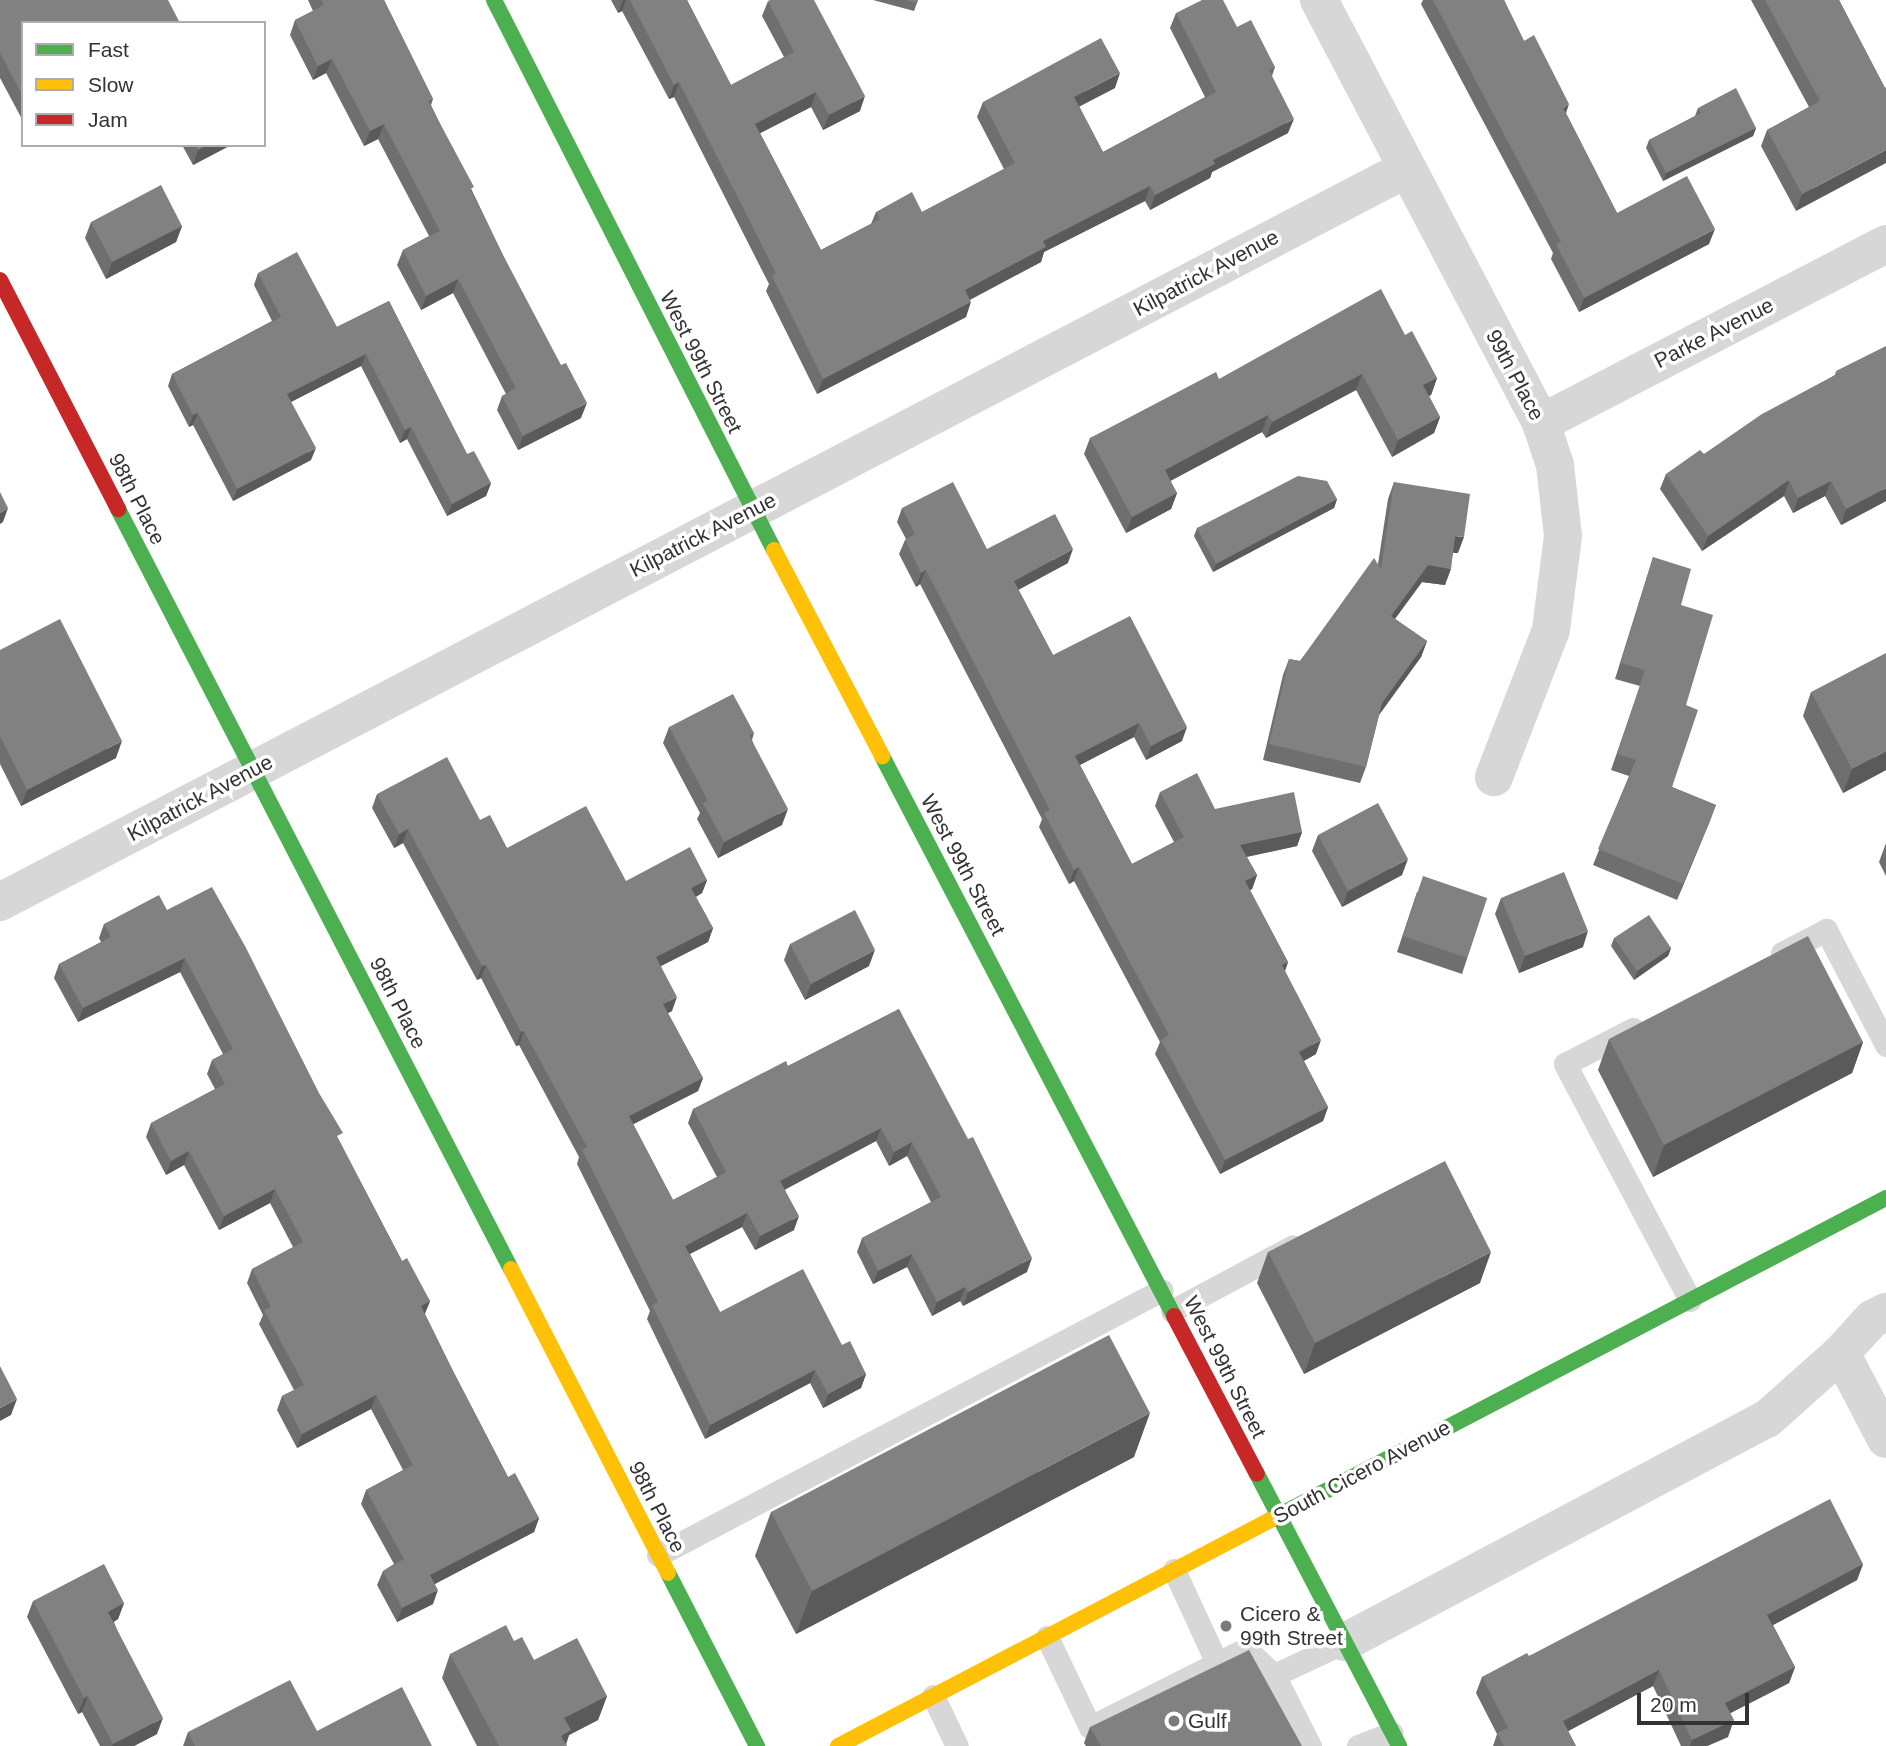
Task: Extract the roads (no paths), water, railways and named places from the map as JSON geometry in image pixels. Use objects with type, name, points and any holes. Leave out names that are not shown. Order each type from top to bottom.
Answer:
[{"type":"street","name":"West 99th Street","points":[[494,0],[753,509],[1395,1739]]},
{"type":"street","name":"99th Place","points":[[1319,0],[1541,422],[1555,465],[1563,536],[1551,631],[1494,777]]},
{"type":"street","name":"Kilpatrick Avenue","points":[[0,902],[1406,169]]},
{"type":"street","name":"Parke Avenue","points":[[1541,422],[1886,244]]},
{"type":"street","name":"98th Place","points":[[0,280],[757,1746]]},
{"type":"street","name":"South Cicero Avenue","points":[[838,1746],[1886,1198]]},
{"type":"street","points":[[1345,1642],[1767,1419],[1841,1353],[1872,1320],[1886,1312]]},
{"type":"street","points":[[1841,1353],[1886,1439]]},
{"type":"lane","points":[[1763,962],[1825,930],[1886,1045]]},
{"type":"lane","points":[[1651,1020],[1564,1064],[1690,1300]]},
{"type":"lane","points":[[1172,1311],[1307,1239]]},
{"type":"lane","points":[[658,1555],[1161,1290]]},
{"type":"lane","points":[[1174,1570],[1217,1663]]},
{"type":"lane","points":[[1047,1637],[1090,1727],[1246,1649],[1274,1675],[1310,1746]]},
{"type":"lane","points":[[1274,1675],[1345,1642]]},
{"type":"lane","points":[[933,1696],[957,1746]]},
{"type":"lane","points":[[1358,1746],[1395,1739]]},
{"type":"place","name":"Cicero & 99th Street","points":[[1226,1626]]},
{"type":"place","name":"Gulf","points":[[1174,1721]]}]
